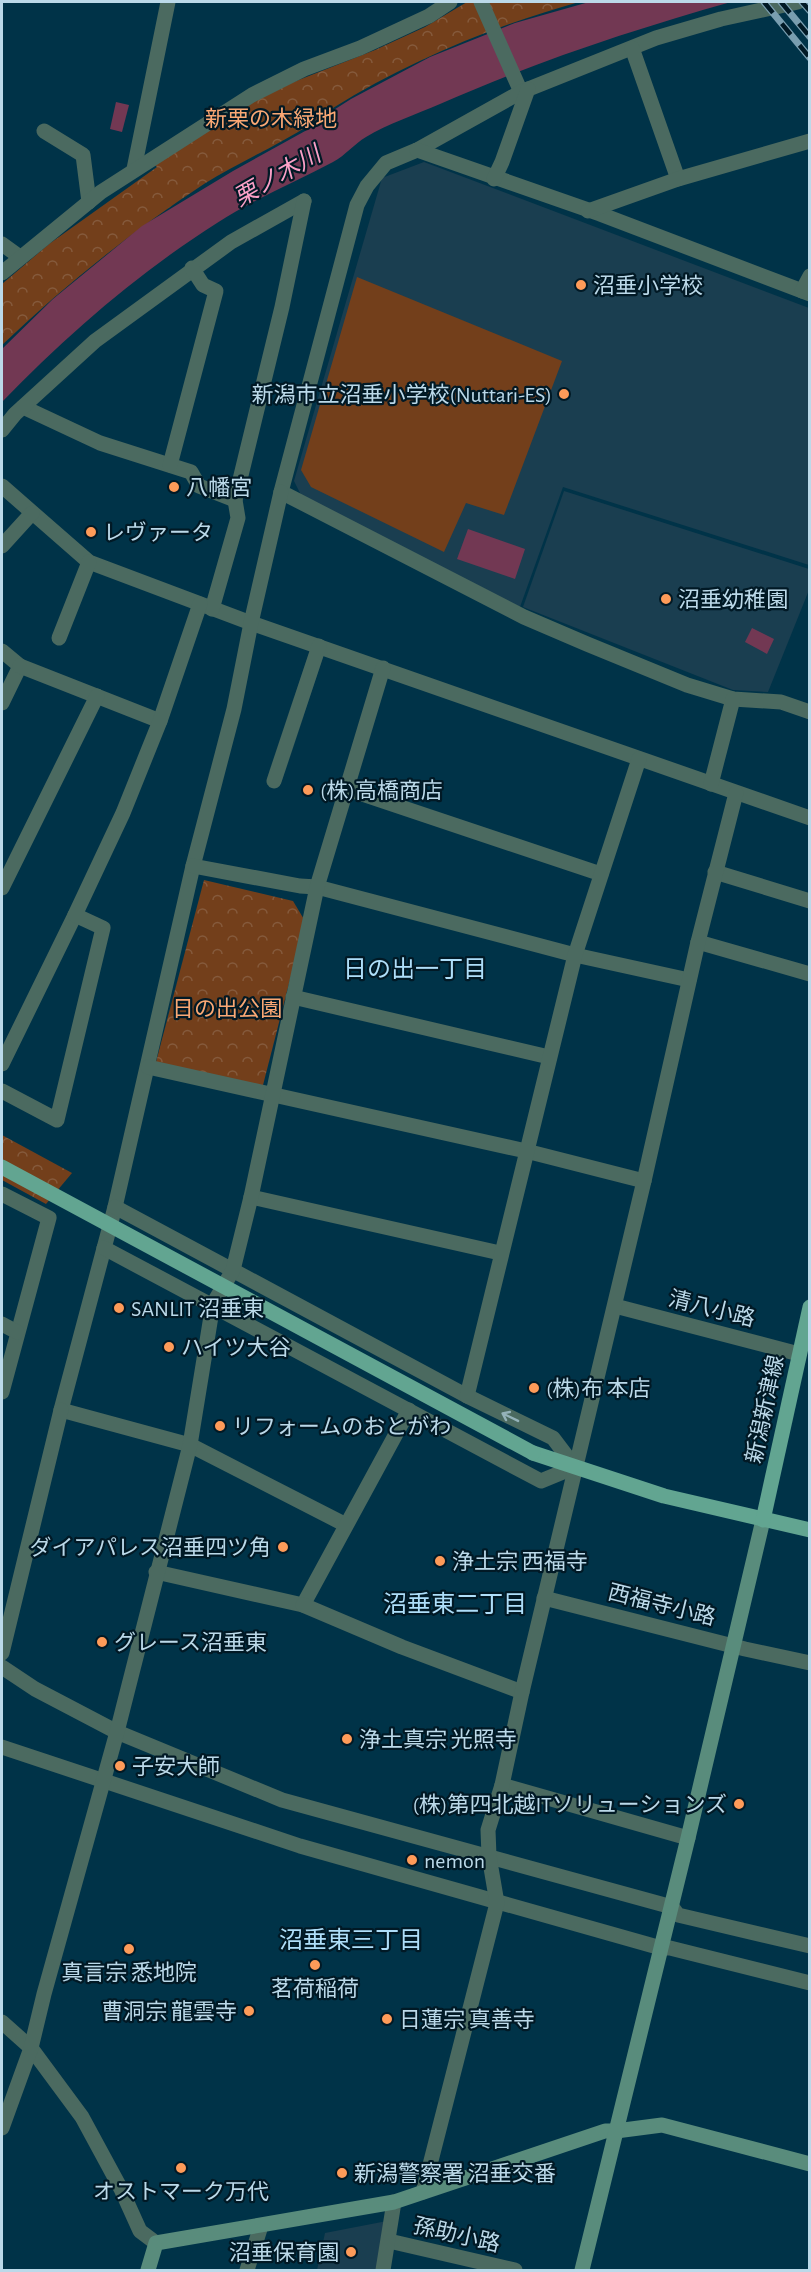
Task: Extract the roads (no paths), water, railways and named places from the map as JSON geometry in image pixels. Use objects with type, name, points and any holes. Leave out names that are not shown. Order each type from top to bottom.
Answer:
[{"type":"main road","points":[[2,1167],[533,1453],[664,1496],[810,1530]]},
{"type":"main road","name":"新潟新津線","points":[[763,1520],[809,1307]]},
{"type":"street","points":[[134,169],[168,2]]},
{"type":"street","points":[[2,273],[89,202],[134,169],[252,94],[304,69],[360,48],[429,16],[450,2]]},
{"type":"street","points":[[481,2],[523,89],[494,179]]},
{"type":"street","points":[[2,1653],[61,1410],[115,1207],[193,866],[234,709],[250,623],[281,492],[357,205],[367,186],[386,163],[417,150],[523,89],[656,38],[722,19],[798,2]]},
{"type":"street","points":[[632,48],[678,179]]},
{"type":"street","points":[[44,131],[83,155],[89,202]]},
{"type":"street","points":[[588,211],[678,179],[810,141]]},
{"type":"street","points":[[417,150],[806,293],[810,276]]},
{"type":"street","points":[[2,430],[22,407],[95,340],[231,242],[304,201],[282,307],[235,500],[238,518],[206,606],[123,813],[2,1065]]},
{"type":"street","points":[[2,244],[20,257]]},
{"type":"street","points":[[170,465],[216,291],[203,285],[192,268]]},
{"type":"street","points":[[22,407],[100,443],[191,472],[199,486],[235,500]]},
{"type":"street","points":[[2,486],[89,562],[250,623],[810,818]]},
{"type":"street","points":[[281,492],[524,617],[687,685],[733,699],[781,702],[810,712]]},
{"type":"street","points":[[2,546],[32,513]]},
{"type":"street","points":[[59,638],[89,562]]},
{"type":"street","points":[[274,781],[319,646]]},
{"type":"street","points":[[2,651],[20,666],[160,721]]},
{"type":"street","points":[[2,703],[20,666]]},
{"type":"street","points":[[2,2128],[31,2048],[44,1994],[105,1780],[190,1445],[213,1305],[233,1270],[251,1197],[317,887],[383,668]]},
{"type":"street","points":[[2,888],[96,696]]},
{"type":"street","points":[[711,784],[733,699]]},
{"type":"street","points":[[467,1396],[500,1253],[575,955],[639,759]]},
{"type":"street","points":[[347,789],[601,874]]},
{"type":"street","points":[[423,2192],[496,1902],[489,1856],[488,1830],[502,1785],[689,980],[736,793]]},
{"type":"street","points":[[193,866],[300,886],[317,887],[575,955],[689,980]]},
{"type":"street","points":[[716,872],[810,901]]},
{"type":"street","points":[[2,1091],[57,1120],[103,928],[75,915]]},
{"type":"street","points":[[698,942],[810,974]]},
{"type":"street","points":[[293,997],[549,1057]]},
{"type":"street","points":[[148,1067],[526,1151],[644,1181]]},
{"type":"street","points":[[2,1194],[49,1218],[2,1392]]},
{"type":"street","points":[[251,1197],[500,1253]]},
{"type":"street","points":[[115,1207],[467,1396],[553,1438],[575,1467]]},
{"type":"street","points":[[104,1248],[541,1480],[575,1467]]},
{"type":"street","name":"清八小路","points":[[615,1306],[799,1354]]},
{"type":"street","points":[[2,1324],[17,1332]]},
{"type":"street","points":[[61,1410],[190,1445],[346,1525]]},
{"type":"street","points":[[303,1605],[409,1410]]},
{"type":"street","points":[[582,2271],[672,1907],[763,1520]]},
{"type":"street","points":[[156,1572],[303,1605],[402,1647],[522,1692]]},
{"type":"street","name":"西福寺小路","points":[[544,1598],[810,1663]]},
{"type":"street","points":[[2,1667],[34,1689],[117,1732],[282,1800],[672,1907],[678,1915],[810,1946]]},
{"type":"street","points":[[2,1747],[300,1846],[661,1948],[670,1948],[810,1983]]},
{"type":"street","points":[[502,1785],[688,1838]]},
{"type":"street","points":[[2,2022],[31,2048],[82,2117],[121,2189],[140,2231],[156,2243],[394,2202],[605,2131],[662,2125],[810,2164]]},
{"type":"street","points":[[383,2271],[394,2202]]},
{"type":"street","points":[[247,2271],[261,2226]]},
{"type":"street","name":"孫助小路","points":[[389,2241],[514,2271]]},
{"type":"street","points":[[148,2271],[156,2243]]},
{"type":"water","name":"栗ノ木川","points":[[589,2],[731,2],[548,61],[374,132],[333,162],[231,214],[159,263],[78,329],[2,402],[2,349],[53,299],[142,226],[233,171],[316,125],[329,113],[351,99],[430,57],[515,23]]},
{"type":"water","points":[[116,102],[129,105],[122,132],[110,129]]},
{"type":"water","points":[[468,529],[525,549],[515,579],[457,559]]},
{"type":"water","points":[[752,628],[774,639],[767,654],[745,642]]},
{"type":"railway","points":[[764,2],[810,58]]},
{"type":"railway","points":[[781,2],[810,37]]},
{"type":"railway","points":[[802,2],[810,11]]},
{"type":"place","name":"沼垂小学校","points":[[581,285]]},
{"type":"place","name":"新潟市立沼垂小学校(Nuttari-ES)","points":[[564,394]]},
{"type":"place","name":"八幡宮","points":[[174,487]]},
{"type":"place","name":"レヴァータ","points":[[91,532]]},
{"type":"place","name":"沼垂幼稚園","points":[[666,599]]},
{"type":"place","name":"(株)高橋商店","points":[[308,790]]},
{"type":"place","name":"SANLIT 沼垂東","points":[[119,1308]]},
{"type":"place","name":"ハイツ大谷","points":[[169,1347]]},
{"type":"place","name":"(株)布 本店","points":[[534,1388]]},
{"type":"place","name":"リフォームのおとがわ","points":[[220,1426]]},
{"type":"place","name":"ダイアパレス沼垂四ツ角","points":[[283,1547]]},
{"type":"place","name":"浄土宗 西福寺","points":[[440,1561]]},
{"type":"place","name":"グレース沼垂東","points":[[102,1642]]},
{"type":"place","name":"浄土真宗 光照寺","points":[[347,1739]]},
{"type":"place","name":"子安大師","points":[[120,1766]]},
{"type":"place","name":"(株)第四北越ITソリューションズ","points":[[739,1804]]},
{"type":"place","name":"nemon","points":[[412,1860]]},
{"type":"place","name":"真言宗 悉地院","points":[[129,1949]]},
{"type":"place","name":"茗荷稲荷","points":[[315,1965]]},
{"type":"place","name":"曹洞宗 龍雲寺","points":[[249,2011]]},
{"type":"place","name":"日蓮宗 真善寺","points":[[387,2019]]},
{"type":"place","name":"オストマーク万代","points":[[181,2168]]},
{"type":"place","name":"新潟警察署 沼垂交番","points":[[342,2173]]},
{"type":"place","name":"沼垂保育園","points":[[351,2252]]},
{"type":"district","name":"日の出一丁目","points":[[415,969]]},
{"type":"district","name":"沼垂東二丁目","points":[[455,1604]]},
{"type":"district","name":"沼垂東三丁目","points":[[351,1940]]},
{"type":"park label","name":"新栗の木緑地","points":[[271,118]]},
{"type":"park label","name":"日の出公園","points":[[227,1008]]}]
